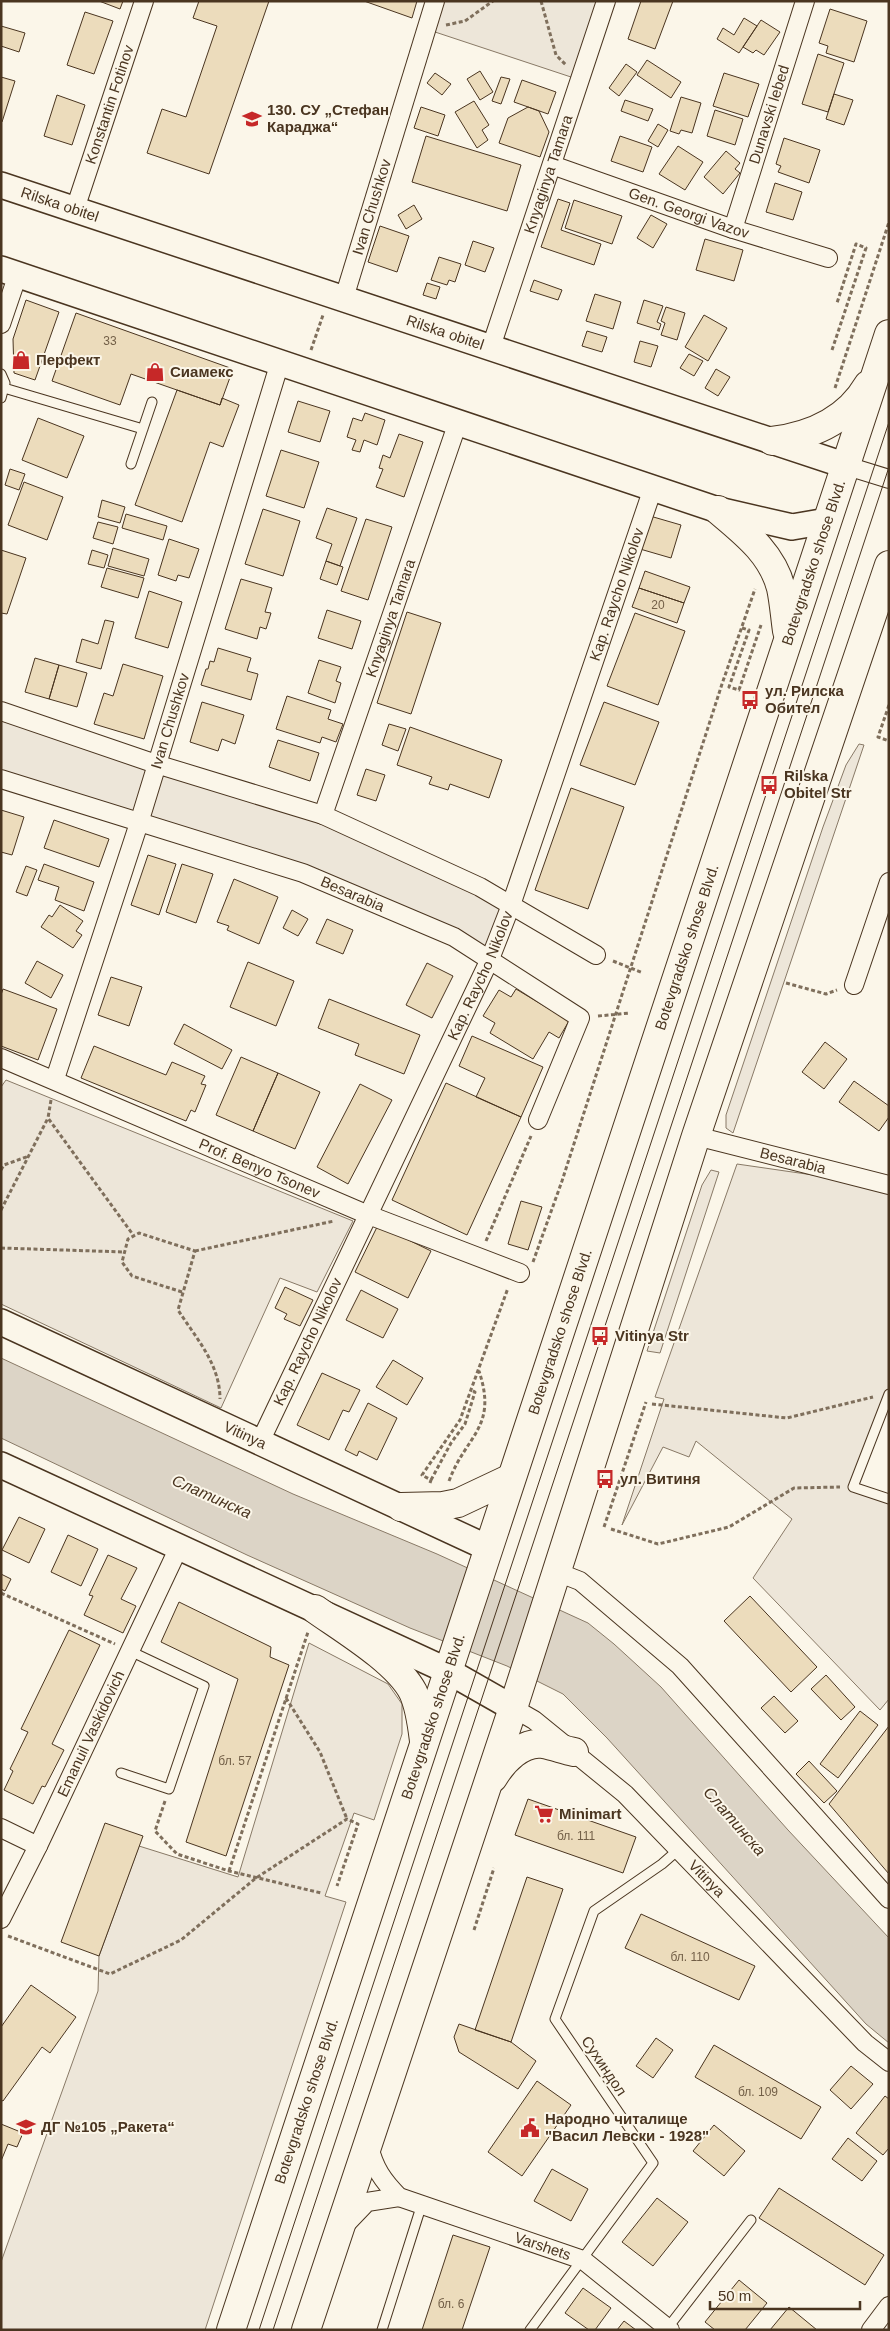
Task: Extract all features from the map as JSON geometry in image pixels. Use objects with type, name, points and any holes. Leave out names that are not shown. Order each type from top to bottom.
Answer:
[{"type":"main road","name":"Botevgradsko shose Blvd.","points":[[231,2330],[510,1478],[788,638],[847,466],[889,334]]},
{"type":"main road","points":[[772,441],[815,432],[834,420],[851,407],[864,392],[877,371]]},
{"type":"main road","points":[[718,510],[756,543],[768,559],[781,587],[788,638]]},
{"type":"main road","points":[[306,2330],[513,1708],[696,1136],[857,657],[888,572]]},
{"type":"main road","points":[[857,657],[889,616]]},
{"type":"main road","points":[[400,1508],[443,1506],[458,1503],[510,1478]]},
{"type":"main road","points":[[315,1609],[394,1669],[409,1686],[419,1710],[424,1742]]},
{"type":"main road","points":[[486,1790],[510,1755],[522,1749],[541,1744],[574,1752]]},
{"type":"street","name":"Konstantin Fotinov","points":[[75,209],[144,1]]},
{"type":"street","name":"Ivan Chushkov","points":[[344,298],[436,1]]},
{"type":"street","name":"Knyaginya Tamara","points":[[491,347],[606,1]]},
{"type":"street","name":"Dunavski lebed","points":[[733,229],[805,1]]},
{"type":"street","name":"Gen. Georgi Vazov","points":[[552,165],[733,229],[828,258]]},
{"type":"street","name":"Rilska obitel","points":[[1,184],[889,479]]},
{"type":"street","points":[[1,324],[10,271],[718,510],[792,527],[827,521]]},
{"type":"street","name":"Ivan Chushkov","points":[[55,1079],[139,823],[280,362]]},
{"type":"street","name":"Knyaginya Tamara","points":[[323,815],[458,422]]},
{"type":"street","name":"Kap. Raycho Nikolov","points":[[260,1442],[328,1301],[366,1214],[490,959],[511,905],[653,488]]},
{"type":"street","points":[[1,711],[156,764],[323,815],[480,887],[596,955]]},
{"type":"street","name":"Besarabia","points":[[1,778],[139,823],[303,873],[454,937],[580,1018]]},
{"type":"street","points":[[854,984],[889,882]]},
{"type":"street","points":[[538,1120],[580,1018]]},
{"type":"street","name":"Prof. Benyo Tsonev","points":[[1,1058],[55,1079],[366,1214],[520,1273]]},
{"type":"street","name":"Besarabia","points":[[696,1136],[889,1185]]},
{"type":"street","name":"Vitinya","points":[[1,1322],[488,1548]]},
{"type":"street","points":[[1,1465],[448,1671],[513,1708]]},
{"type":"street","name":"Emanuil Vaskidovich","points":[[1,1919],[38,1846],[179,1547]]},
{"type":"street","points":[[557,1572],[580,1581],[680,1666],[889,1899]]},
{"type":"street","name":"Vitinya","points":[[513,1708],[534,1720],[625,1794],[865,2043],[889,2062]]},
{"type":"street","points":[[1,1828],[38,1846]]},
{"type":"street","name":"Varshets","points":[[368,2142],[373,2164],[383,2181],[399,2197],[583,2260],[667,2329]]},
{"type":"street","points":[[338,2232],[368,2202],[399,2197]]},
{"type":"street","points":[[871,2330],[889,2306]]},
{"type":"lane","points":[[1,374],[5,383],[1,398]]},
{"type":"lane","points":[[4,388],[143,429]]},
{"type":"lane","points":[[131,464],[152,402]]},
{"type":"lane","points":[[884,1395],[853,1487],[889,1499]]},
{"type":"lane","points":[[121,1773],[169,1789],[204,1686],[130,1651]]},
{"type":"lane","name":"Сухиндол","points":[[530,2330],[654,2163],[555,2019],[594,1911],[662,1864],[678,1850]]},
{"type":"lane","points":[[382,2330],[422,2206]]},
{"type":"lane","points":[[667,2329],[751,2220]]},
{"type":"path","points":[[426,29],[465,21],[493,1]]},
{"type":"path","points":[[541,1],[556,55],[580,80]]},
{"type":"path","points":[[834,392],[889,222]]},
{"type":"path","points":[[832,350],[866,248],[856,244],[837,302]]},
{"type":"path","points":[[310,354],[323,316]]},
{"type":"path","points":[[431,1480],[422,1475],[460,1420],[509,1286],[534,1261],[756,587]]},
{"type":"path","points":[[742,628],[749,630],[729,687],[739,690],[758,634]]},
{"type":"path","points":[[889,705],[878,737],[889,741]]},
{"type":"path","points":[[622,965],[643,973]]},
{"type":"path","points":[[786,983],[826,994],[854,984]]},
{"type":"path","points":[[580,1018],[630,1013]]},
{"type":"path","points":[[1,1210],[48,1118],[55,1079]]},
{"type":"path","points":[[48,1118],[134,1236]]},
{"type":"path","points":[[479,1258],[538,1120]]},
{"type":"path","points":[[1,1170],[4,1165],[29,1156]]},
{"type":"path","points":[[182,1292],[132,1276],[122,1262],[128,1239],[140,1233],[195,1251],[366,1214]]},
{"type":"path","points":[[1,1248],[125,1252]]},
{"type":"path","points":[[195,1251],[178,1310],[214,1366],[220,1386],[220,1408],[216,1421]]},
{"type":"path","points":[[446,1489],[454,1468],[470,1446],[483,1422],[485,1390],[479,1370]]},
{"type":"path","points":[[428,1488],[451,1443],[465,1424],[475,1392],[471,1390]]},
{"type":"path","points":[[652,1404],[787,1418],[884,1395]]},
{"type":"path","points":[[604,1527],[646,1402]]},
{"type":"path","points":[[611,1529],[658,1544],[729,1527],[794,1488],[853,1487]]},
{"type":"path","points":[[1,1593],[130,1651]]},
{"type":"path","points":[[229,1871],[315,1609]]},
{"type":"path","points":[[286,1698],[320,1752],[347,1819],[358,1824],[337,1886]]},
{"type":"path","points":[[169,1789],[155,1831],[177,1854],[229,1871],[321,1893]]},
{"type":"path","points":[[1,1934],[110,1974],[181,1940],[256,1878],[347,1819]]},
{"type":"path","points":[[474,1930],[494,1868]]},
{"type":"shaded area","points":[[435,1],[606,1],[580,80],[426,29]]},
{"type":"shaded area","points":[[1,711],[323,815],[511,905],[490,959],[303,873],[1,779]]},
{"type":"shaded area","points":[[859,744],[864,745],[733,1133],[726,1128],[726,1115],[823,827],[846,765]]},
{"type":"shaded area","points":[[6,1080],[353,1221],[317,1292],[280,1278],[221,1408],[1,1304],[1,1087]]},
{"type":"shaded area","points":[[737,1164],[889,1186],[889,1394],[853,1487],[889,1499],[889,1699],[880,1710],[753,1578],[792,1519],[696,1441],[689,1457],[663,1447],[622,1525],[664,1399],[655,1397]]},
{"type":"shaded area","points":[[711,1170],[719,1172],[660,1353],[647,1351],[702,1185]]},
{"type":"shaded area","points":[[309,1643],[388,1684],[402,1704],[402,1734],[374,1820],[354,1813],[325,1896],[346,1902],[205,2330],[1,2330],[1,2262],[98,1991],[99,1956],[139,1846],[238,1877]]},
{"type":"water","name":"Слатинска","points":[[1,1358],[293,1494],[437,1554],[588,1623],[661,1687],[788,1830],[889,1938],[889,2043],[866,2024],[607,1738],[563,1694],[507,1666],[410,1628],[247,1555],[1,1438]]},
{"type":"building","points":[[99,1],[123,1],[120,9]]},
{"type":"building","points":[[199,1],[269,1],[209,174],[147,153],[162,109],[186,117],[217,26],[193,18]]},
{"type":"building","points":[[364,1],[417,1],[412,18]]},
{"type":"building","points":[[641,1],[673,1],[655,49],[628,39]]},
{"type":"building","points":[[830,9],[867,21],[854,62],[826,53],[828,46],[819,43]]},
{"type":"building","points":[[85,12],[113,21],[94,74],[67,65]]},
{"type":"building","points":[[744,18],[757,26],[739,53],[717,39],[723,28],[734,35]]},
{"type":"building","points":[[761,20],[780,32],[764,55],[756,50],[753,53],[743,47]]},
{"type":"building","points":[[1,26],[25,33],[19,52],[1,46]]},
{"type":"building","points":[[818,54],[844,63],[828,112],[802,104]]},
{"type":"building","points":[[647,60],[681,82],[671,98],[637,75]]},
{"type":"building","points":[[626,64],[637,72],[619,96],[609,88]]},
{"type":"building","points":[[480,71],[493,92],[480,100],[467,79]]},
{"type":"building","points":[[435,73],[451,84],[442,95],[427,83]]},
{"type":"building","points":[[724,73],[759,84],[748,117],[713,106]]},
{"type":"building","points":[[1,77],[15,81],[2,122],[1,121]]},
{"type":"building","points":[[501,77],[510,79],[501,104],[492,101]]},
{"type":"building","points":[[522,80],[556,92],[548,114],[514,102]]},
{"type":"building","points":[[834,94],[853,100],[844,125],[826,119]]},
{"type":"building","points":[[57,95],[85,105],[72,145],[44,136]]},
{"type":"building","points":[[681,97],[701,103],[692,133],[681,130],[679,134],[670,131]]},
{"type":"building","points":[[625,100],[653,109],[648,121],[621,111]]},
{"type":"building","points":[[474,101],[489,125],[482,130],[488,140],[477,148],[455,112]]},
{"type":"building","points":[[421,107],[445,115],[438,136],[414,128]]},
{"type":"building","points":[[528,107],[539,111],[549,132],[540,157],[499,143],[508,118]]},
{"type":"building","points":[[715,110],[743,119],[735,145],[707,136]]},
{"type":"building","points":[[658,124],[668,130],[658,147],[648,141]]},
{"type":"building","points":[[426,136],[521,165],[507,211],[412,182]]},
{"type":"building","points":[[620,136],[652,147],[643,172],[611,161]]},
{"type":"building","points":[[784,138],[820,150],[809,183],[778,172],[781,166],[776,164]]},
{"type":"building","points":[[678,146],[703,162],[685,190],[659,174]]},
{"type":"building","points":[[726,151],[740,163],[735,169],[740,173],[723,194],[704,177]]},
{"type":"building","points":[[775,183],[802,192],[793,220],[766,212]]},
{"type":"building","points":[[558,199],[570,203],[561,230],[601,244],[594,265],[541,247]]},
{"type":"building","points":[[574,200],[622,216],[612,244],[565,228]]},
{"type":"building","points":[[414,205],[422,219],[406,229],[398,215]]},
{"type":"building","points":[[651,215],[667,224],[653,248],[637,238]]},
{"type":"building","points":[[380,226],[409,236],[397,272],[368,262]]},
{"type":"building","points":[[705,239],[743,250],[734,281],[696,270]]},
{"type":"building","points":[[473,241],[494,248],[485,272],[465,265]]},
{"type":"building","points":[[439,257],[461,264],[455,282],[449,280],[447,285],[431,280]]},
{"type":"building","points":[[534,280],[562,290],[558,300],[530,291]]},
{"type":"building","points":[[427,283],[440,287],[436,299],[423,295]]},
{"type":"building","points":[[595,294],[621,302],[613,329],[586,321]]},
{"type":"building","points":[[26,300],[59,312],[35,380],[14,373],[13,339]]},
{"type":"building","points":[[644,300],[663,306],[657,322],[661,324],[659,330],[637,323]]},
{"type":"building","points":[[666,307],[685,313],[677,340],[661,335],[665,323],[661,321]]},
{"type":"building","points":[[76,313],[233,369],[220,405],[131,374],[120,405],[52,381]]},
{"type":"building","points":[[704,315],[727,328],[708,361],[685,347]]},
{"type":"building","points":[[587,331],[607,337],[602,352],[582,346]]},
{"type":"building","points":[[640,341],[658,346],[651,367],[634,362]]},
{"type":"building","points":[[689,354],[703,361],[694,376],[680,368]]},
{"type":"building","points":[[716,369],[730,377],[718,396],[705,388]]},
{"type":"building","points":[[177,390],[220,405],[222,398],[239,405],[223,447],[210,442],[182,522],[135,505]]},
{"type":"building","points":[[298,401],[330,411],[320,442],[288,432]]},
{"type":"building","points":[[365,413],[385,420],[377,445],[364,440],[360,452],[352,450],[356,440],[347,437],[353,418],[362,421]]},
{"type":"building","points":[[38,418],[84,436],[67,478],[22,460]]},
{"type":"building","points":[[399,434],[423,442],[404,497],[376,487],[383,469],[379,468],[383,455],[390,458]]},
{"type":"building","points":[[281,450],[319,462],[304,508],[266,496]]},
{"type":"building","points":[[10,469],[25,474],[19,490],[5,485]]},
{"type":"building","points":[[24,482],[63,497],[47,540],[8,525]]},
{"type":"building","points":[[102,500],[125,507],[120,523],[98,517]]},
{"type":"building","points":[[327,508],[357,518],[340,566],[326,561],[332,544],[316,538]]},
{"type":"building","points":[[263,509],[300,521],[283,576],[245,564]]},
{"type":"building","points":[[126,514],[167,526],[163,540],[122,528]]},
{"type":"building","points":[[650,516],[681,525],[671,558],[640,549]]},
{"type":"building","points":[[366,519],[392,527],[368,600],[341,591]]},
{"type":"building","points":[[98,522],[118,527],[113,544],[93,538]]},
{"type":"building","points":[[169,539],[199,549],[189,578],[178,575],[176,581],[158,575]]},
{"type":"building","points":[[113,548],[149,559],[144,576],[108,566]]},
{"type":"building","points":[[1,550],[26,558],[7,614],[1,613]]},
{"type":"building","points":[[92,550],[108,555],[104,568],[88,564]]},
{"type":"building","points":[[326,561],[343,567],[337,585],[320,579]]},
{"type":"building","points":[[107,568],[144,578],[138,598],[101,587]]},
{"type":"building","points":[[645,571],[690,587],[684,603],[639,588]]},
{"type":"building","points":[[241,579],[272,588],[265,612],[271,613],[266,629],[260,627],[257,639],[225,629]]},
{"type":"building","points":[[639,588],[684,603],[677,623],[632,607]]},
{"type":"building","points":[[149,591],[182,602],[168,648],[135,638]]},
{"type":"building","points":[[327,610],[361,621],[352,649],[318,638]]},
{"type":"building","points":[[407,612],[441,623],[411,714],[377,703]]},
{"type":"building","points":[[635,613],[685,631],[658,705],[607,686]]},
{"type":"building","points":[[105,620],[114,622],[101,669],[76,662],[82,639],[98,644]]},
{"type":"building","points":[[218,648],[251,658],[247,671],[258,674],[251,700],[201,685],[210,661],[214,662]]},
{"type":"building","points":[[35,658],[59,665],[49,699],[25,692]]},
{"type":"building","points":[[319,660],[341,667],[336,681],[341,683],[335,703],[308,693]]},
{"type":"building","points":[[123,664],[163,676],[144,739],[94,724],[104,693],[113,696]]},
{"type":"building","points":[[59,665],[87,673],[77,707],[49,699]]},
{"type":"building","points":[[287,696],[331,710],[328,719],[343,724],[336,742],[322,737],[320,743],[276,729]]},
{"type":"building","points":[[202,702],[244,715],[235,744],[222,739],[218,751],[190,742]]},
{"type":"building","points":[[604,702],[659,722],[635,785],[580,765]]},
{"type":"building","points":[[389,724],[406,729],[398,751],[382,745]]},
{"type":"building","points":[[410,727],[502,760],[489,798],[450,784],[448,790],[429,784],[432,777],[397,765]]},
{"type":"building","points":[[278,740],[319,753],[310,781],[269,767]]},
{"type":"building","points":[[366,769],[385,775],[376,801],[357,795]]},
{"type":"building","points":[[571,788],[624,807],[588,909],[535,890]]},
{"type":"building","points":[[1,810],[24,817],[12,855],[1,852]]},
{"type":"building","points":[[54,820],[109,839],[99,867],[44,848]]},
{"type":"building","points":[[148,855],[176,864],[159,915],[131,905]]},
{"type":"building","points":[[44,864],[94,882],[84,911],[55,900],[59,887],[38,880]]},
{"type":"building","points":[[182,864],[213,874],[196,923],[166,912]]},
{"type":"building","points":[[26,866],[37,870],[27,896],[16,892]]},
{"type":"building","points":[[234,879],[278,897],[259,944],[227,930],[229,926],[217,922]]},
{"type":"building","points":[[60,905],[83,921],[76,931],[82,935],[73,948],[41,927],[49,915],[52,917]]},
{"type":"building","points":[[292,910],[308,919],[298,936],[283,928]]},
{"type":"building","points":[[327,919],[353,930],[343,954],[316,943]]},
{"type":"building","points":[[37,961],[63,975],[51,998],[25,983]]},
{"type":"building","points":[[248,962],[294,981],[276,1026],[230,1007]]},
{"type":"building","points":[[427,963],[453,976],[432,1018],[406,1005]]},
{"type":"building","points":[[111,977],[142,987],[129,1026],[98,1015]]},
{"type":"building","points":[[3,989],[57,1009],[38,1060],[1,1046],[1,995]]},
{"type":"building","points":[[516,989],[569,1021],[559,1038],[549,1032],[533,1059],[490,1033],[495,1023],[483,1016],[499,990],[511,997]]},
{"type":"building","points":[[329,999],[420,1035],[404,1074],[355,1055],[359,1044],[318,1028]]},
{"type":"building","points":[[184,1024],[232,1050],[222,1069],[174,1044]]},
{"type":"building","points":[[472,1036],[543,1067],[521,1117],[476,1097],[485,1078],[459,1066]]},
{"type":"building","points":[[825,1042],[847,1059],[824,1089],[802,1072]]},
{"type":"building","points":[[94,1046],[166,1075],[172,1062],[205,1076],[201,1084],[206,1085],[195,1112],[191,1110],[186,1121],[81,1078]]},
{"type":"building","points":[[241,1057],[278,1073],[253,1131],[216,1115]]},
{"type":"building","points":[[278,1073],[320,1092],[295,1149],[253,1131]]},
{"type":"building","points":[[854,1081],[889,1106],[889,1117],[879,1131],[839,1102]]},
{"type":"building","points":[[446,1083],[521,1117],[467,1235],[392,1200]]},
{"type":"building","points":[[360,1084],[392,1100],[348,1184],[317,1167]]},
{"type":"building","points":[[521,1201],[542,1207],[528,1250],[508,1244]]},
{"type":"building","points":[[378,1225],[431,1251],[408,1298],[355,1272]]},
{"type":"building","points":[[285,1287],[313,1300],[300,1326],[284,1319],[287,1314],[275,1308]]},
{"type":"building","points":[[361,1290],[398,1309],[383,1338],[346,1320]]},
{"type":"building","points":[[393,1360],[423,1378],[407,1405],[376,1387]]},
{"type":"building","points":[[322,1373],[360,1390],[349,1412],[343,1410],[329,1440],[297,1425]]},
{"type":"building","points":[[368,1403],[397,1418],[377,1460],[359,1451],[357,1456],[345,1450]]},
{"type":"building","points":[[19,1517],[45,1529],[29,1563],[2,1550]]},
{"type":"building","points":[[68,1535],[98,1549],[81,1586],[51,1572]]},
{"type":"building","points":[[108,1555],[137,1568],[121,1599],[136,1606],[123,1633],[84,1615],[93,1596],[89,1595]]},
{"type":"building","points":[[1,1574],[11,1579],[5,1591],[1,1589]]},
{"type":"building","points":[[750,1596],[817,1667],[791,1692],[724,1621]]},
{"type":"building","points":[[179,1602],[271,1647],[270,1657],[289,1665],[226,1856],[186,1842],[238,1679],[161,1642]]},
{"type":"building","points":[[69,1630],[100,1645],[52,1744],[64,1750],[45,1787],[42,1786],[33,1804],[4,1790],[13,1771],[10,1769],[28,1732],[21,1729]]},
{"type":"building","points":[[826,1675],[855,1707],[841,1720],[811,1689]]},
{"type":"building","points":[[774,1696],[798,1721],[785,1733],[761,1708]]},
{"type":"building","points":[[860,1711],[878,1725],[838,1778],[820,1764]]},
{"type":"building","points":[[889,1726],[889,1874],[829,1804]]},
{"type":"building","points":[[809,1761],[837,1791],[824,1803],[796,1774]]},
{"type":"building","points":[[528,1799],[636,1837],[623,1873],[515,1835]]},
{"type":"building","points":[[105,1823],[143,1836],[99,1956],[61,1942]]},
{"type":"building","points":[[527,1877],[563,1889],[511,2042],[475,2030]]},
{"type":"building","points":[[641,1914],[755,1966],[739,2000],[625,1948]]},
{"type":"building","points":[[31,1985],[76,2017],[50,2053],[42,2047],[3,2101],[1,2100],[1,2027]]},
{"type":"building","points":[[459,2024],[511,2042],[536,2061],[518,2089],[459,2052],[454,2037]]},
{"type":"building","points":[[656,2038],[673,2050],[653,2078],[636,2066]]},
{"type":"building","points":[[714,2045],[821,2107],[801,2139],[695,2077]]},
{"type":"building","points":[[851,2066],[873,2084],[851,2109],[830,2090]]},
{"type":"building","points":[[537,2081],[571,2105],[522,2176],[488,2152]]},
{"type":"building","points":[[885,2096],[889,2099],[889,2148],[883,2155],[856,2133]]},
{"type":"building","points":[[1,2124],[23,2133],[17,2147],[8,2144],[1,2161]]},
{"type":"building","points":[[714,2125],[745,2151],[724,2176],[693,2151]]},
{"type":"building","points":[[848,2138],[877,2161],[862,2181],[832,2159]]},
{"type":"building","points":[[552,2169],[588,2189],[571,2221],[534,2201]]},
{"type":"building","points":[[779,2188],[884,2255],[865,2285],[759,2218]]},
{"type":"building","points":[[657,2198],[688,2222],[653,2266],[622,2242]]},
{"type":"building","points":[[453,2235],[490,2247],[462,2330],[422,2330]]},
{"type":"building","points":[[739,2280],[767,2303],[745,2330],[715,2330],[705,2322]]},
{"type":"building","points":[[583,2288],[611,2308],[595,2330],[589,2330],[565,2313]]},
{"type":"building","points":[[789,2307],[817,2330],[770,2330]]},
{"type":"building","points":[[624,2321],[636,2330],[617,2330]]},
{"type":"tram line","points":[[259,2330],[889,422]]},
{"type":"tram line","points":[[273,2330],[889,467]]},
{"type":"place","name":"130. СУ „Стефан Караджа“","points":[[252,119]]},
{"type":"place","name":"Перфект","points":[[21,360]]},
{"type":"place","name":"Сиамекс","points":[[155,372]]},
{"type":"place","name":"ул. Рилска Обител","points":[[750,700]]},
{"type":"place","name":"Rilska Obitel Str","points":[[769,785]]},
{"type":"place","name":"Vitinya Str","points":[[600,1336]]},
{"type":"place","name":"ул. Витиня","points":[[605,1479]]},
{"type":"place","name":"Minimart","points":[[544,1814]]},
{"type":"place","name":"ДГ №105 „Ракета“","points":[[26,2127]]},
{"type":"place","name":"Народно читалище \"Васил Левски - 1928\"","points":[[530,2128]]}]
